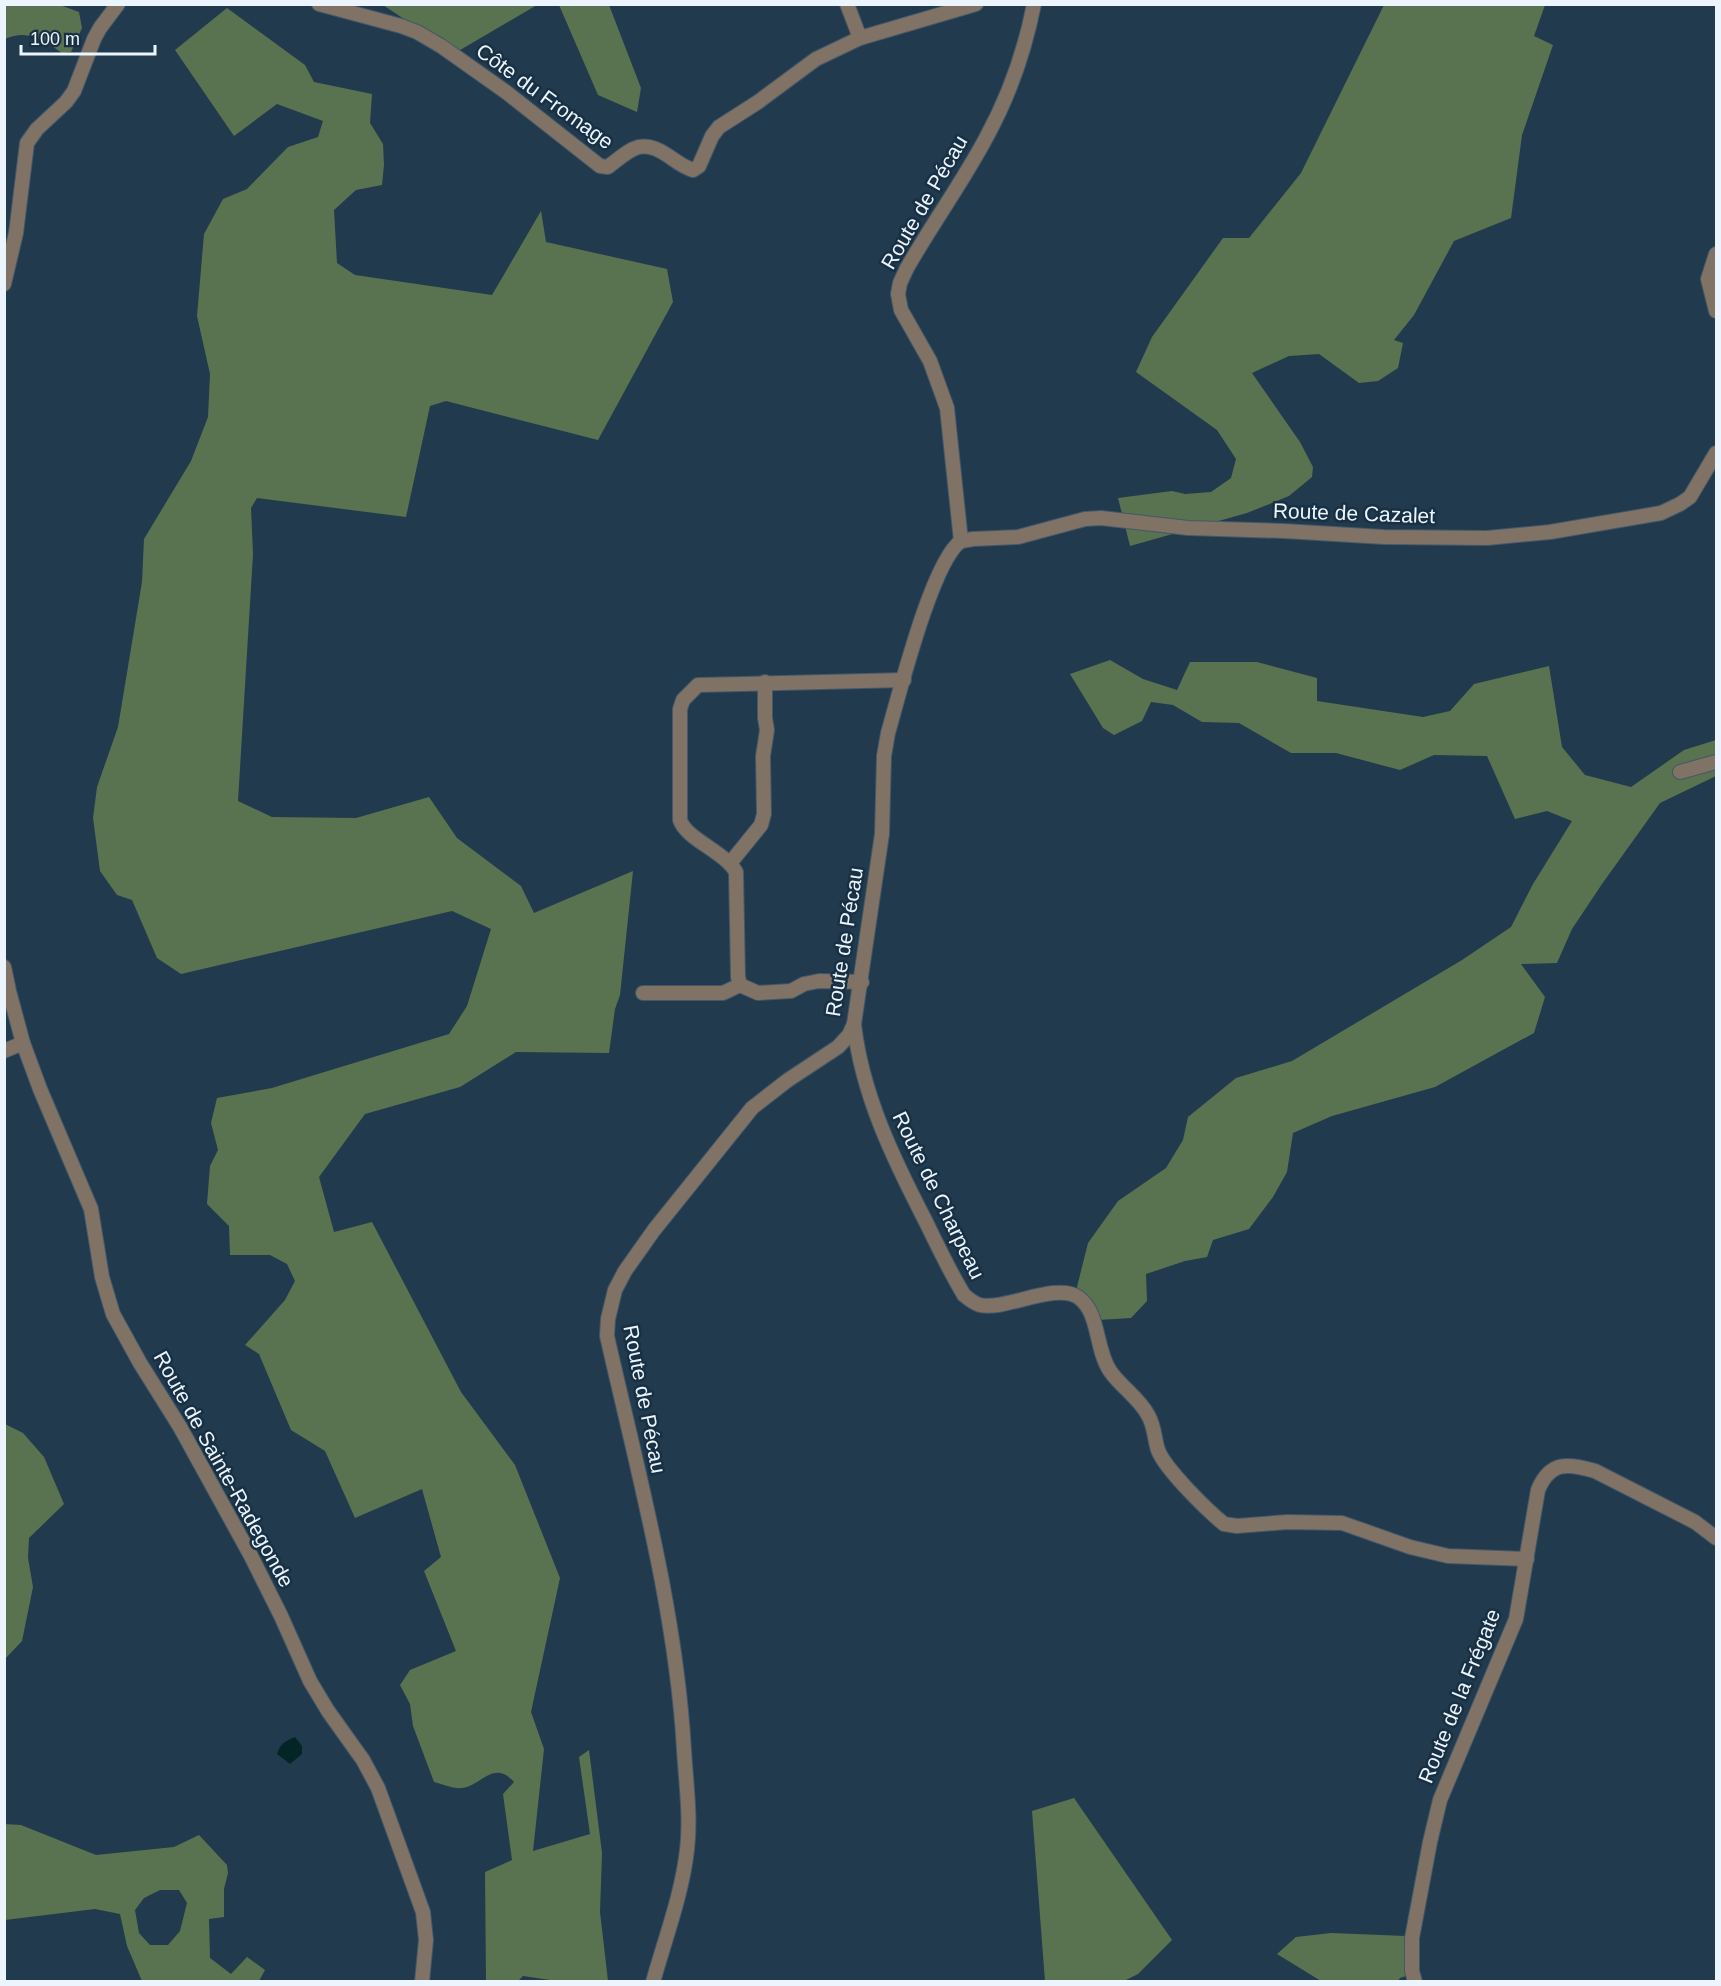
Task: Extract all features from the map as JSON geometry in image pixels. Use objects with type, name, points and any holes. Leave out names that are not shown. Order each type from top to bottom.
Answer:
[{"type":"street","points":[[4,284],[16,234],[27,143],[37,129],[66,102],[74,91],[94,39],[118,4]]},
{"type":"street","name":"Côte du Fromage","points":[[319,4],[417,32],[486,77],[597,164],[605,167],[635,147],[646,145],[661,151],[684,167],[695,170],[719,127],[758,102],[807,63],[860,38],[976,4]]},
{"type":"street","points":[[847,4],[860,38]]},
{"type":"street","name":"Route de Pécau","points":[[653,1982],[682,1880],[687,1853],[687,1793],[682,1706],[673,1638],[653,1538],[607,1336],[608,1319],[615,1290],[625,1271],[654,1230],[752,1108],[842,1044],[854,1024],[882,834],[884,756],[888,733],[933,586],[948,558],[961,541],[947,408],[930,361],[902,310],[898,289],[907,268],[986,139],[1000,109],[1029,29],[1034,4]]},
{"type":"street","points":[[1716,254],[1708,279],[1716,311]]},
{"type":"street","name":"Route de Cazalet","points":[[961,541],[1018,537],[1085,519],[1101,518],[1188,528],[1384,537],[1487,538],[1550,532],[1661,513],[1680,504],[1690,497],[1716,453]]},
{"type":"street","points":[[740,986],[736,872],[731,862],[681,825],[680,820],[680,709],[683,700],[698,685],[904,680]]},
{"type":"street","points":[[731,862],[761,825],[764,814],[763,756],[767,730],[765,682]]},
{"type":"street","points":[[1680,772],[1716,762]]},
{"type":"street","name":"Route de Sainte-Radegonde","points":[[4,967],[23,1043],[40,1089],[92,1209],[102,1277],[113,1314],[180,1427],[251,1556],[286,1625],[310,1681],[363,1760],[378,1788],[423,1912],[426,1940],[422,1982]]},
{"type":"street","points":[[643,993],[723,993],[740,986],[758,993],[792,991],[804,984],[819,981],[862,982]]},
{"type":"street","name":"Route de Charpeau","points":[[854,1024],[857,1050],[875,1113],[901,1174],[964,1295],[974,1303],[990,1306],[1061,1293],[1077,1297],[1089,1308],[1101,1352],[1109,1370],[1148,1415],[1155,1432],[1158,1450],[1169,1470],[1224,1524],[1237,1526],[1287,1522],[1342,1523],[1410,1547],[1448,1556],[1527,1559]]},
{"type":"street","points":[[4,1051],[23,1043]]},
{"type":"street","points":[[842,1044],[850,1045],[857,1050]]},
{"type":"street","name":"Route de la Frégate","points":[[1414,1982],[1412,1938],[1440,1800],[1516,1619],[1538,1490],[1544,1477],[1555,1468],[1566,1466],[1578,1466],[1595,1472],[1695,1522],[1716,1538]]},
{"type":"green space","points":[[5,4],[60,5],[79,12],[82,28],[71,52],[62,53],[35,37],[21,35],[5,39]]},
{"type":"green space","points":[[383,5],[537,5],[455,53]]},
{"type":"green space","points":[[559,5],[609,5],[641,88],[637,112],[598,95]]},
{"type":"green space","points":[[1384,5],[1545,5],[1534,36],[1553,45],[1522,135],[1511,218],[1454,241],[1414,315],[1394,340],[1403,343],[1398,368],[1378,381],[1359,383],[1319,354],[1289,356],[1252,373],[1300,442],[1313,467],[1312,477],[1289,496],[1247,513],[1130,546],[1118,498],[1172,491],[1185,494],[1211,492],[1231,478],[1236,459],[1217,430],[1136,372],[1152,337],[1223,238],[1249,238],[1301,173]]},
{"type":"green space","points":[[227,8],[305,65],[314,82],[372,94],[370,123],[383,144],[382,185],[356,190],[334,210],[337,263],[355,275],[492,295],[541,211],[546,242],[667,269],[673,302],[598,440],[446,401],[430,406],[406,517],[257,498],[251,508],[253,554],[238,801],[272,817],[356,818],[429,797],[457,838],[521,886],[534,913],[633,871],[620,995],[615,1009],[609,1053],[516,1052],[460,1087],[365,1114],[319,1177],[334,1232],[372,1222],[461,1392],[515,1465],[560,1578],[531,1712],[544,1749],[533,1851],[590,1834],[579,1757],[589,1750],[602,1853],[600,1912],[608,1981],[557,1981],[523,1976],[518,1981],[486,1981],[485,1872],[512,1860],[503,1794],[514,1782],[507,1776],[494,1773],[462,1788],[434,1782],[413,1726],[410,1704],[400,1685],[410,1670],[456,1651],[424,1571],[441,1557],[422,1489],[355,1518],[325,1451],[291,1430],[259,1354],[245,1345],[285,1300],[295,1281],[287,1264],[270,1255],[230,1255],[229,1226],[207,1204],[210,1166],[218,1150],[211,1123],[217,1098],[272,1088],[449,1034],[467,1006],[491,929],[452,911],[181,974],[157,958],[132,900],[117,895],[100,871],[93,818],[97,787],[118,727],[142,582],[144,539],[191,461],[208,417],[210,374],[197,316],[204,234],[223,199],[247,189],[288,147],[318,137],[323,121],[277,104],[234,136],[175,50]]},
{"type":"green space","points":[[1110,660],[1143,679],[1177,690],[1190,662],[1257,662],[1317,678],[1317,701],[1423,717],[1450,711],[1474,684],[1549,666],[1562,747],[1585,775],[1631,787],[1684,750],[1716,740],[1716,776],[1660,803],[1572,929],[1557,963],[1521,964],[1545,997],[1534,1033],[1435,1087],[1332,1116],[1293,1133],[1287,1172],[1273,1197],[1249,1229],[1213,1240],[1207,1257],[1185,1261],[1146,1274],[1147,1301],[1131,1318],[1098,1320],[1077,1287],[1088,1243],[1118,1201],[1166,1168],[1183,1140],[1188,1117],[1236,1078],[1292,1061],[1462,960],[1511,927],[1533,884],[1572,821],[1547,811],[1515,819],[1487,756],[1434,755],[1400,770],[1336,753],[1291,753],[1239,723],[1202,722],[1173,705],[1151,702],[1142,721],[1114,735],[1103,728],[1070,674]]},
{"type":"green space","points":[[5,1424],[23,1433],[44,1457],[64,1504],[29,1538],[28,1558],[33,1587],[22,1641],[5,1659]]},
{"type":"green space","points":[[1074,1798],[1172,1940],[1138,1974],[1124,1981],[1045,1981],[1032,1811]]},
{"type":"green space","points":[[4,1824],[21,1825],[96,1855],[174,1847],[199,1835],[227,1865],[228,1873],[224,1889],[224,1917],[209,1919],[210,1958],[231,1974],[247,1957],[265,1970],[259,1981],[142,1981],[127,1946],[120,1914],[95,1909],[5,1920]],"holes":[[[160,1890],[179,1890],[187,1903],[180,1931],[168,1945],[150,1945],[139,1933],[135,1910],[144,1898]]]},
{"type":"green space","points":[[1331,1933],[1406,1936],[1409,1975],[1398,1981],[1321,1981],[1277,1954],[1296,1937]]},
{"type":"shaded area","points":[[295,1737],[302,1746],[302,1754],[290,1764],[277,1754],[283,1743]]}]
